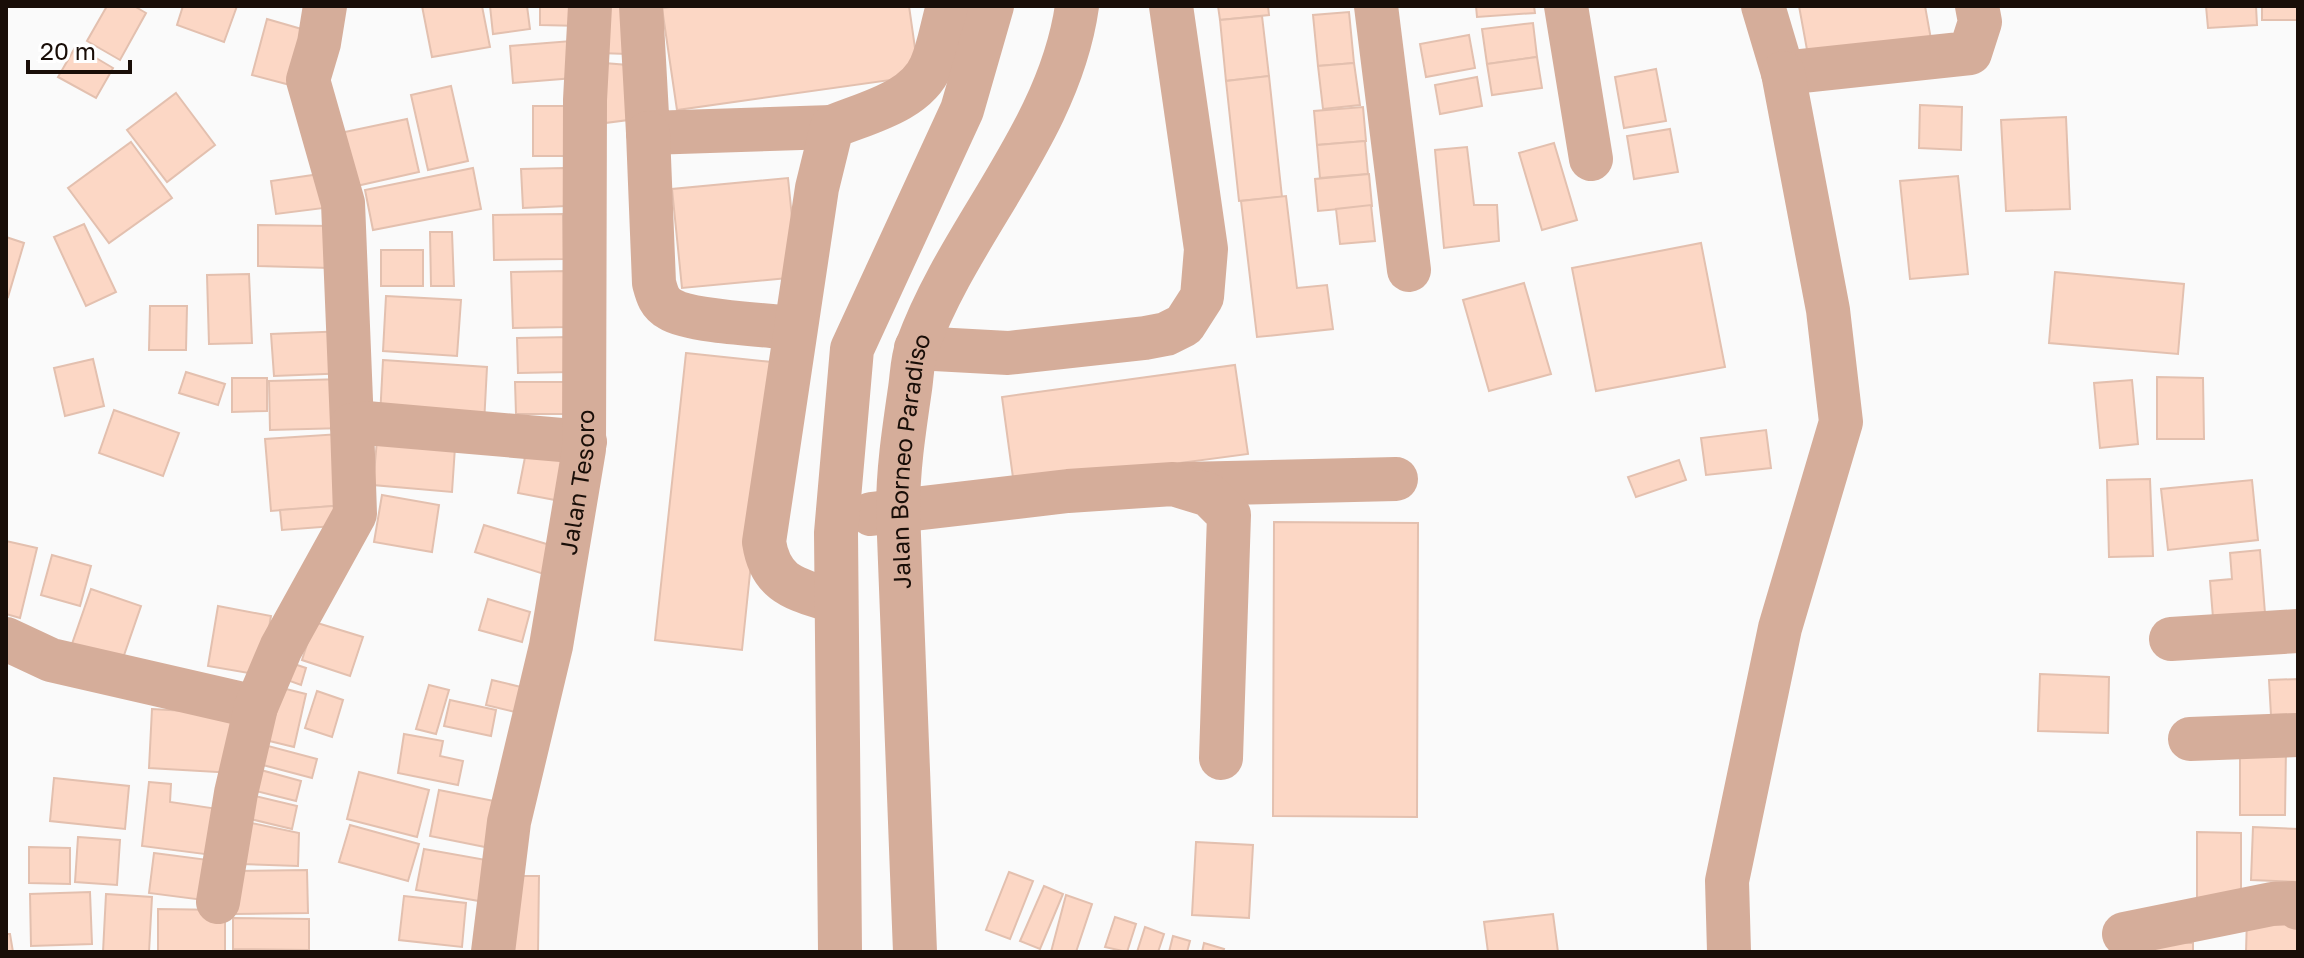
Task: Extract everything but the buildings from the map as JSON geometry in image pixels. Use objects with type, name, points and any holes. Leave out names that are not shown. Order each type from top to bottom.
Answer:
[{"type":"street","points":[[218,902],[236,793],[256,707],[281,648],[355,514],[343,203],[308,80],[319,43],[325,6]]},
{"type":"street","name":"Jalan Tesoro","points":[[493,952],[509,822],[551,646],[585,442],[585,100],[590,6]]},
{"type":"street","points":[[641,6],[654,283],[658,298],[670,310],[688,316],[795,328]]},
{"type":"street","points":[[648,133],[832,127],[903,97],[931,69],[948,6]]},
{"type":"street","points":[[840,952],[837,891],[837,518],[852,349],[962,110],[992,6]]},
{"type":"street","name":"Jalan Borneo Paradiso","points":[[915,952],[898,466],[916,348],[966,248],[1018,164],[1057,74],[1077,6]]},
{"type":"street","points":[[916,348],[1008,353],[1145,338],[1166,334],[1184,325],[1202,297],[1206,249],[1171,6]]},
{"type":"street","points":[[1376,6],[1409,270]]},
{"type":"street","points":[[1566,6],[1591,159]]},
{"type":"street","points":[[1729,952],[1727,881],[1736,836],[1780,628],[1841,422],[1828,310],[1783,73],[1763,6]]},
{"type":"street","points":[[1783,73],[1970,53],[1980,22],[1977,6]]},
{"type":"street","points":[[832,127],[817,188],[764,542],[772,572],[792,587],[836,602]]},
{"type":"street","points":[[352,425],[366,423],[585,442]]},
{"type":"street","points":[[837,518],[1068,491],[1173,484],[1396,479]]},
{"type":"street","points":[[1173,484],[1209,495],[1229,515],[1221,758]]},
{"type":"street","points":[[2171,639],[2298,631]]},
{"type":"street","points":[[6,639],[51,660],[256,707]]},
{"type":"street","points":[[2190,739],[2298,735]]},
{"type":"street","points":[[2124,934],[2272,904],[2293,903],[2298,908]]}]
